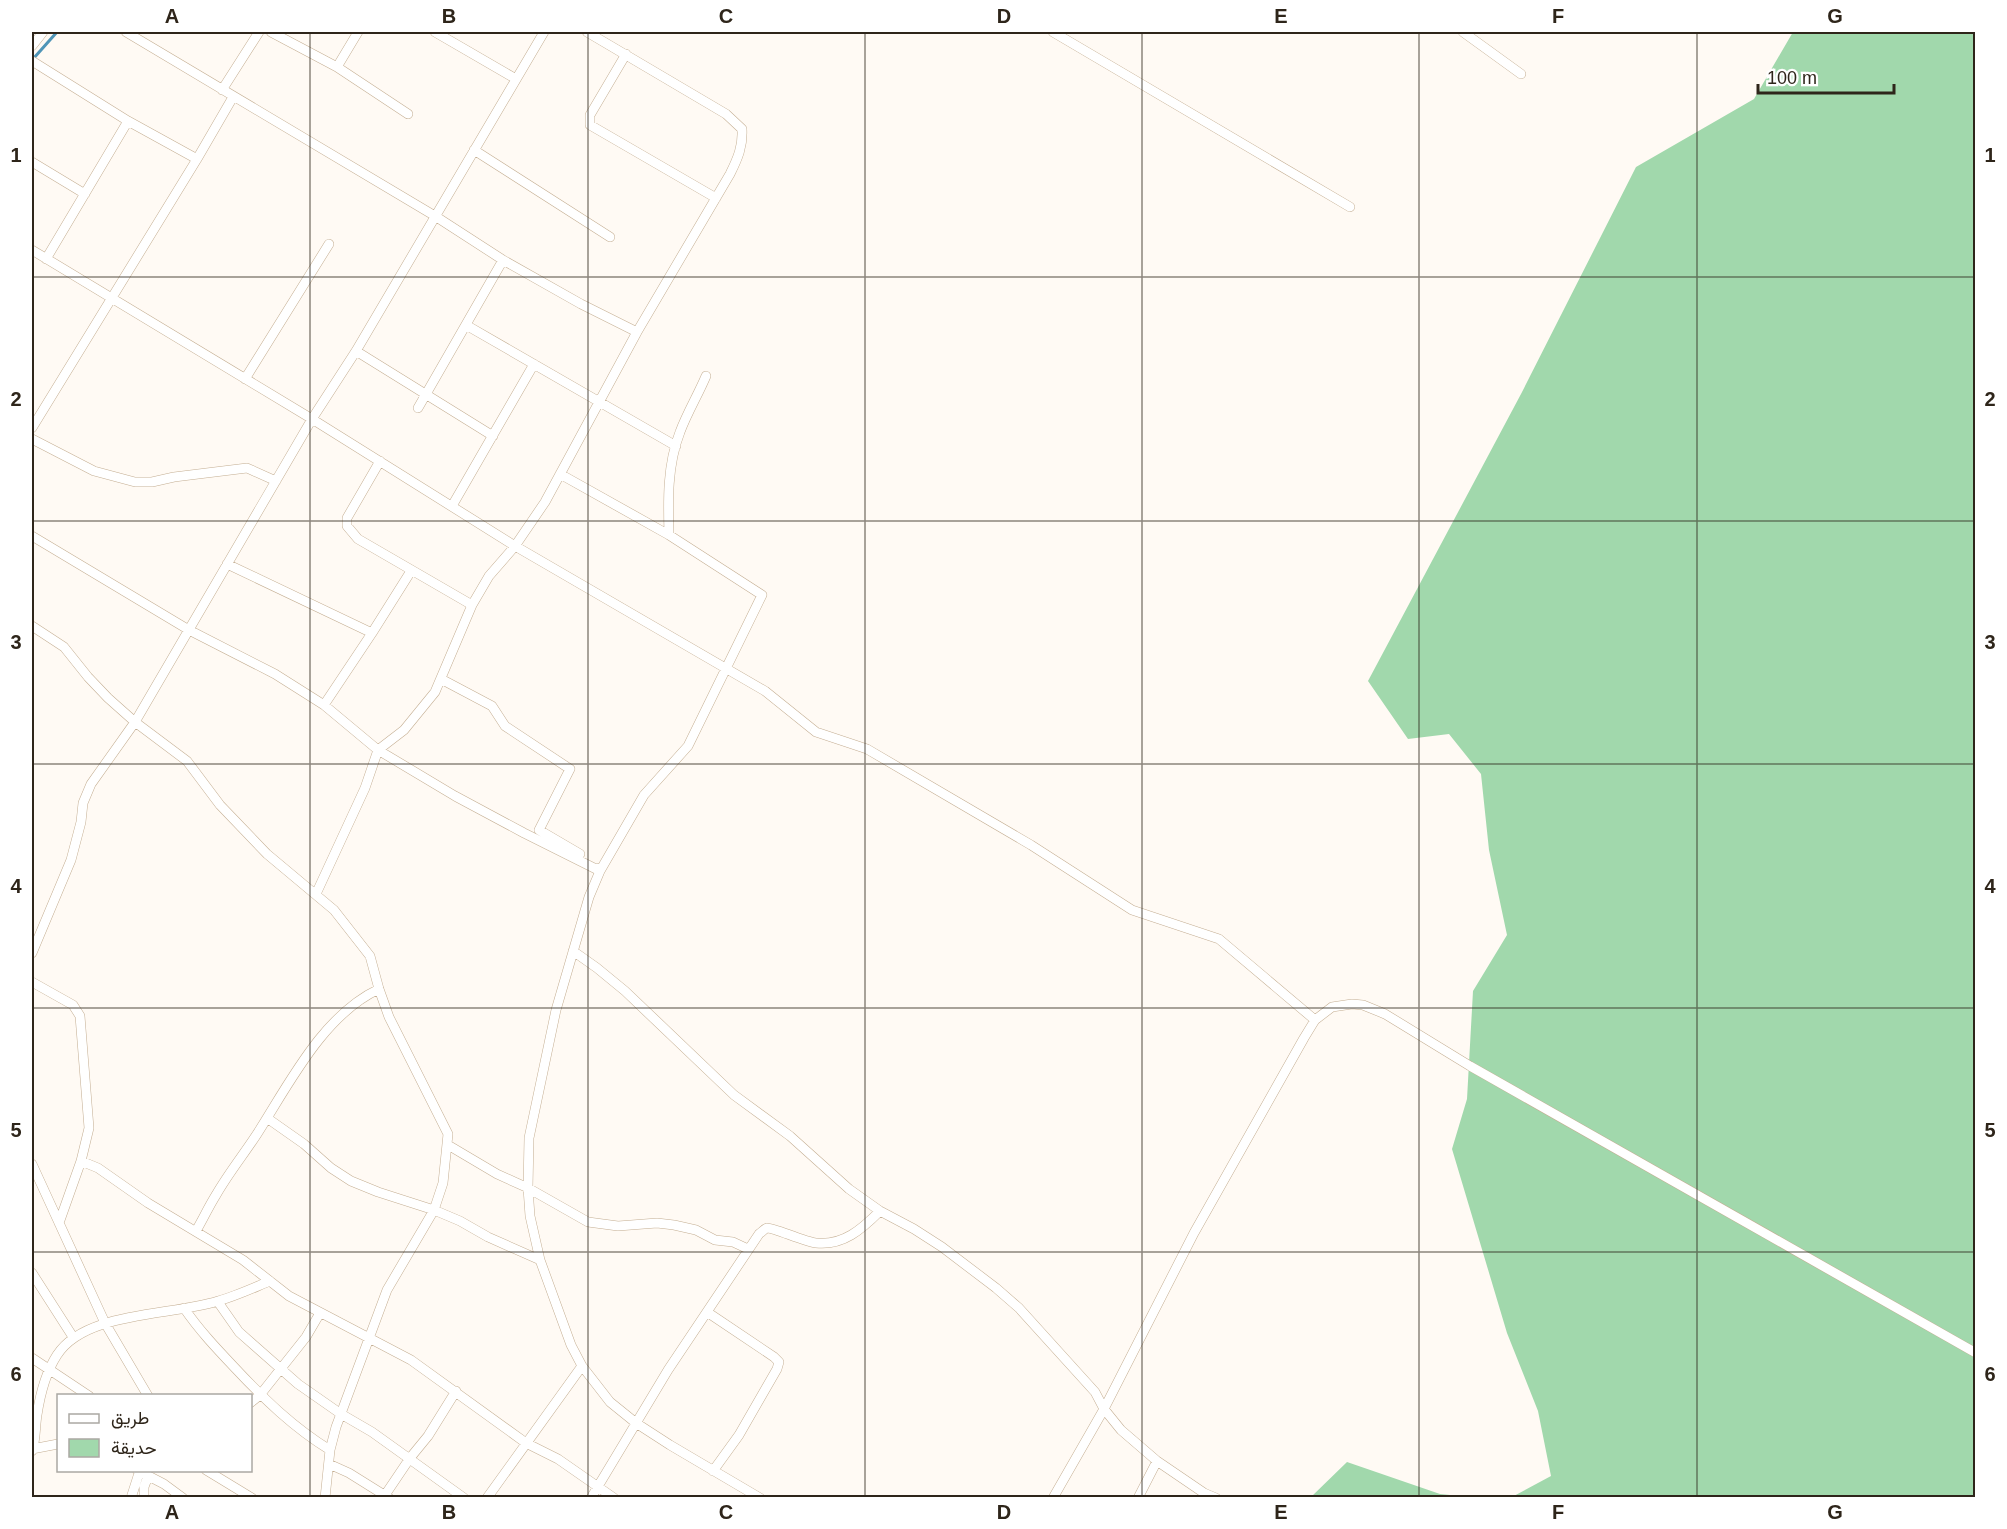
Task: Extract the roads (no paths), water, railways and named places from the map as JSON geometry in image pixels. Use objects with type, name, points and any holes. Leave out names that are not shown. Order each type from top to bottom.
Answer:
[{"type":"street","points":[[32,46],[43,32]]},
{"type":"street","points":[[126,32],[435,216],[503,260],[637,332]]},
{"type":"street","points":[[222,90],[259,32]]},
{"type":"street","points":[[271,32],[337,67],[408,114]]},
{"type":"street","points":[[337,67],[358,32]]},
{"type":"street","points":[[435,32],[516,79]]},
{"type":"street","points":[[32,953],[71,860],[81,822],[83,803],[91,784],[135,722],[312,419],[356,351],[544,32]]},
{"type":"street","points":[[316,894],[365,788],[378,750],[404,730],[435,692],[472,605],[489,576],[515,546],[545,502],[637,332],[740,155],[743,142],[742,129],[726,114],[587,32]]},
{"type":"street","points":[[1053,32],[1350,207]]},
{"type":"street","points":[[1463,32],[1521,74]]},
{"type":"street","points":[[626,54],[590,115],[590,124],[716,198]]},
{"type":"street","points":[[32,62],[128,121],[197,159]]},
{"type":"street","points":[[32,428],[233,97]]},
{"type":"street","points":[[46,259],[128,121]]},
{"type":"street","points":[[474,150],[610,237]]},
{"type":"street","points":[[32,162],[85,194]]},
{"type":"street","points":[[246,379],[329,243]]},
{"type":"street","points":[[32,250],[312,419],[515,546],[765,691],[816,732],[867,749],[1031,845],[1132,910],[1219,939],[1315,1020]]},
{"type":"street","points":[[418,408],[503,260]]},
{"type":"street","points":[[466,325],[676,446]]},
{"type":"street","points":[[356,351],[493,436]]},
{"type":"street","points":[[452,506],[534,364]]},
{"type":"street","points":[[669,535],[668,497],[671,462],[680,432],[706,376]]},
{"type":"street","points":[[32,439],[94,471],[135,482],[152,482],[247,468],[276,481]]},
{"type":"street","points":[[380,461],[347,518],[347,526],[358,539],[472,605]]},
{"type":"street","points":[[560,474],[669,535],[762,595],[688,746],[644,795],[600,871],[589,897],[556,1010],[529,1138],[528,1188],[530,1216],[540,1260],[561,1320],[582,1366],[610,1402],[636,1423],[760,1497]]},
{"type":"street","points":[[32,536],[189,630],[275,674],[324,705],[378,750],[455,796],[600,871]]},
{"type":"street","points":[[227,564],[372,633]]},
{"type":"street","points":[[324,705],[411,571]]},
{"type":"street","points":[[32,626],[64,647],[88,677],[135,722],[187,761],[233,820],[281,867],[334,910],[370,956],[389,1017],[448,1134],[443,1183],[434,1210],[387,1290],[341,1414],[330,1450],[325,1497]]},
{"type":"street","points":[[441,679],[492,706],[505,726],[570,769],[539,830],[588,858],[600,871]]},
{"type":"street","points":[[573,951],[625,991],[734,1095],[789,1136],[849,1189],[880,1211],[942,1247],[1019,1308],[1095,1392],[1104,1409],[1121,1430],[1157,1461],[1204,1493],[1216,1497]]},
{"type":"street","points":[[32,982],[73,1005],[80,1016],[88,1128],[81,1161],[59,1223]]},
{"type":"street","points":[[196,1231],[217,1193],[310,1052],[357,1000],[379,989]]},
{"type":"street","points":[[1053,1497],[1104,1409],[1194,1233],[1315,1020],[1332,1007],[1363,1005],[1385,1014],[1470,1066],[1976,1353]]},
{"type":"street","points":[[267,1118],[351,1181],[434,1210],[540,1260]]},
{"type":"street","points":[[448,1145],[588,1222],[618,1226],[657,1223],[674,1225],[696,1230],[716,1240],[733,1242],[748,1249]]},
{"type":"street","points":[[81,1161],[98,1168],[148,1203],[243,1260],[289,1296],[411,1360],[526,1443],[558,1459],[614,1497]]},
{"type":"street","points":[[32,1169],[105,1323],[147,1394]]},
{"type":"street","points":[[591,1497],[668,1370],[759,1234],[767,1228],[817,1243],[841,1239],[863,1228],[880,1211]]},
{"type":"street","points":[[32,1272],[73,1337]]},
{"type":"street","points":[[57,1444],[32,1450],[36,1416],[49,1371],[58,1354],[73,1337],[105,1323],[218,1302],[270,1281]]},
{"type":"street","points":[[218,1302],[239,1332],[298,1384],[372,1432],[464,1497]]},
{"type":"street","points":[[184,1308],[196,1325],[260,1395],[306,1436],[330,1450]]},
{"type":"street","points":[[707,1312],[774,1356],[779,1362],[777,1370],[739,1435],[713,1471]]},
{"type":"street","points":[[252,1401],[260,1395],[306,1337],[320,1313]]},
{"type":"street","points":[[32,1358],[87,1394]]},
{"type":"street","points":[[487,1497],[582,1366]]},
{"type":"street","points":[[329,1464],[349,1473],[386,1497],[456,1391]]},
{"type":"street","points":[[1138,1497],[1157,1461]]},
{"type":"street","points":[[131,1497],[141,1472]]},
{"type":"street","points":[[141,1472],[144,1497]]},
{"type":"street","points":[[141,1472],[183,1497]]},
{"type":"street","points":[[209,1472],[252,1497]]},
{"type":"waterway","points":[[33,59],[57,32]]}]
